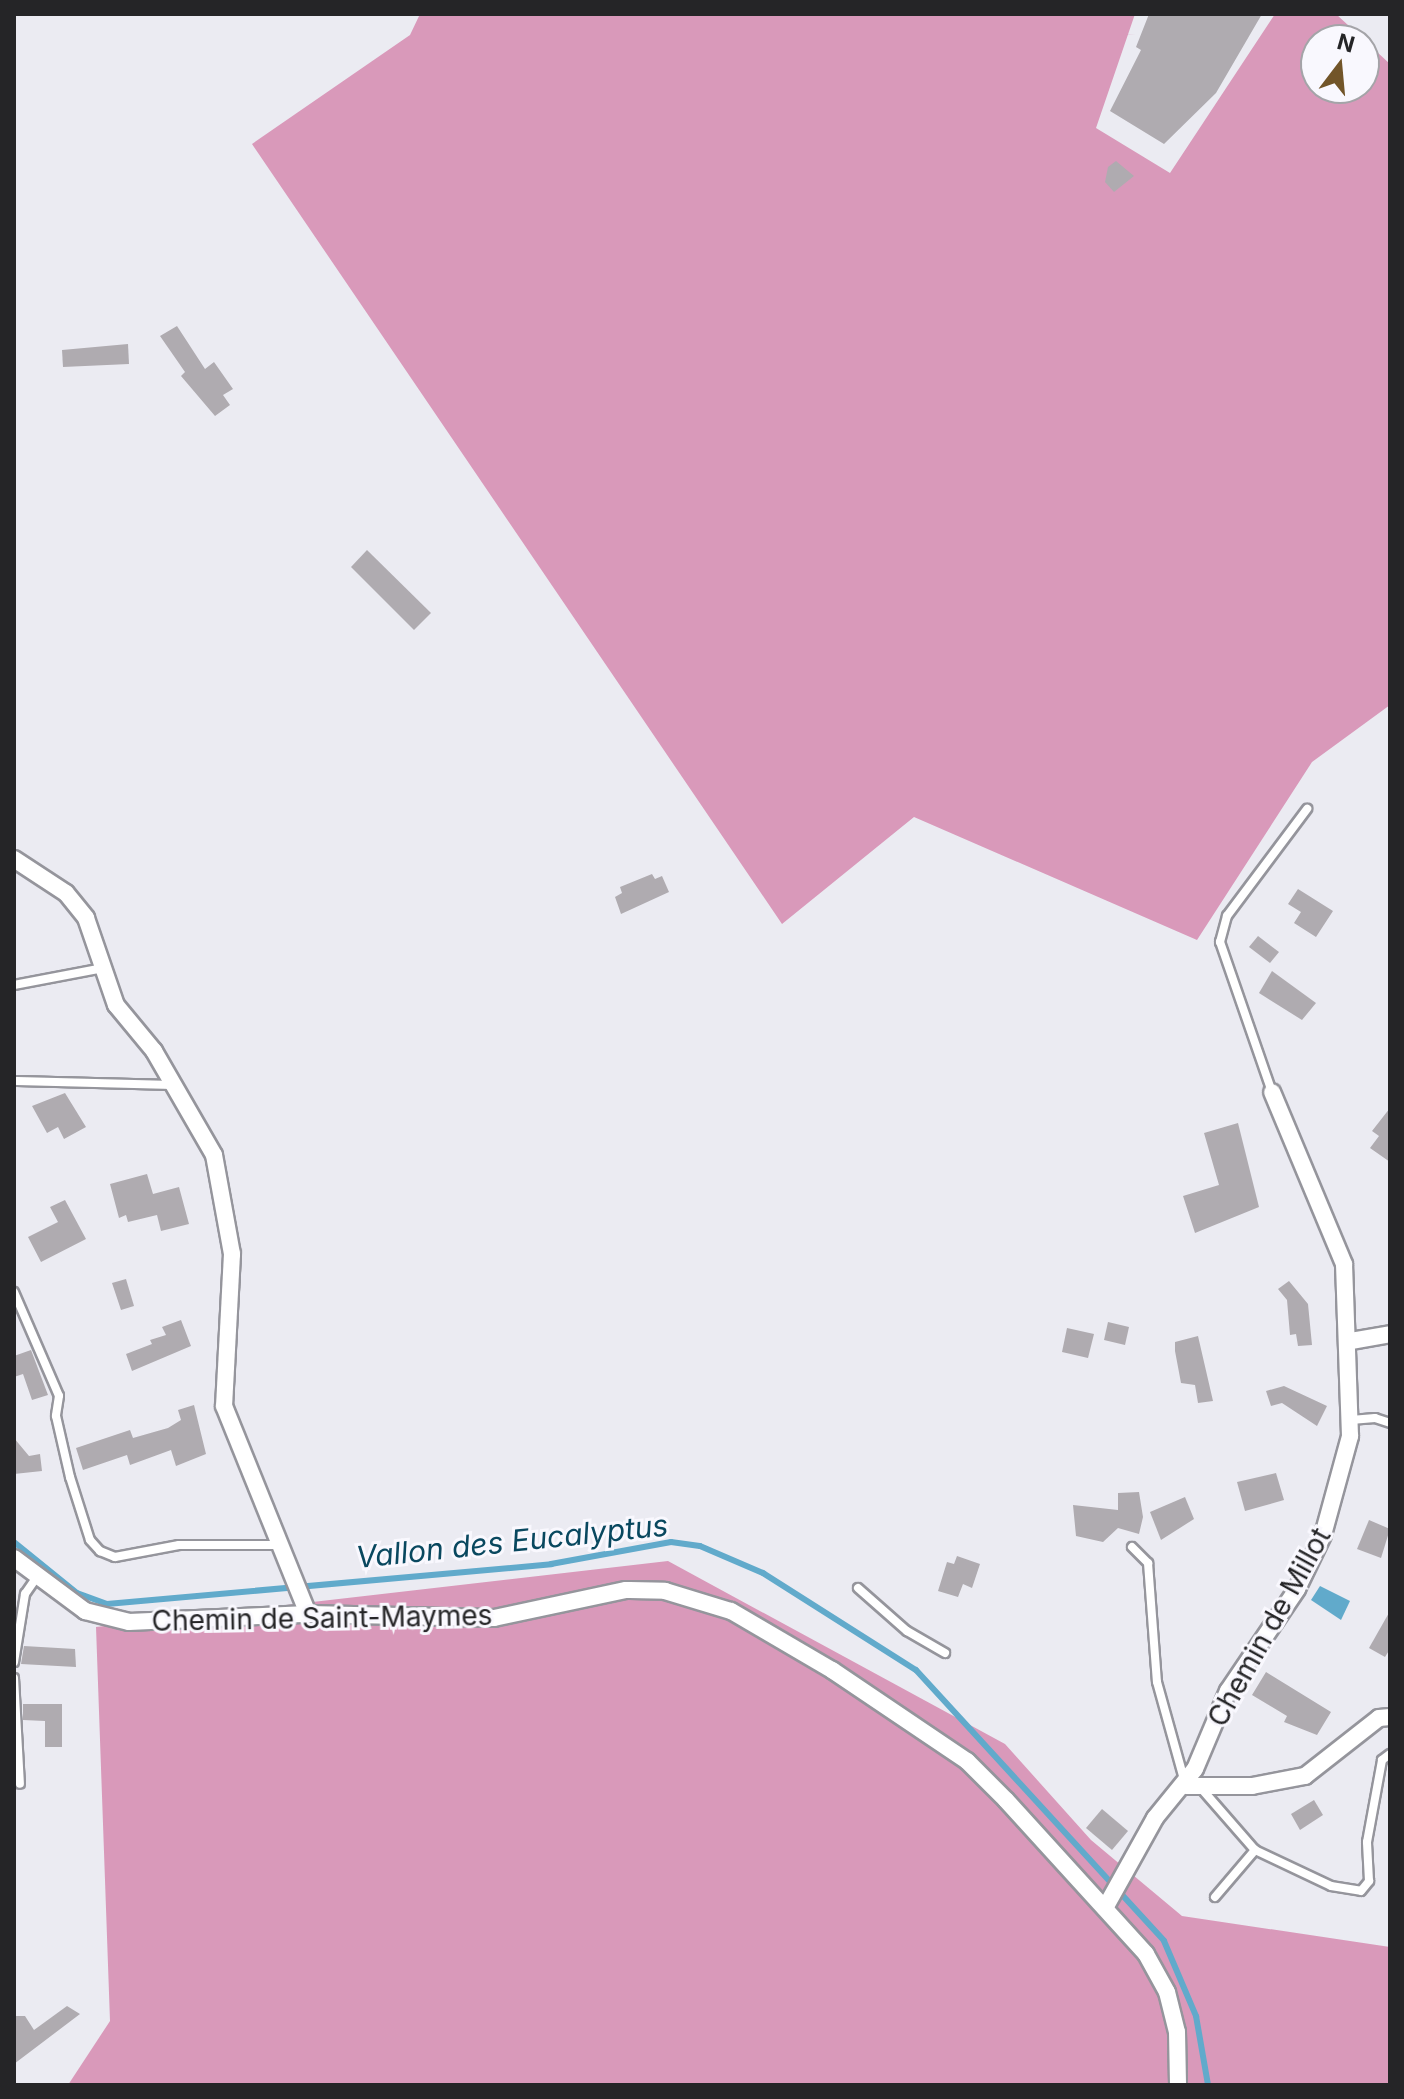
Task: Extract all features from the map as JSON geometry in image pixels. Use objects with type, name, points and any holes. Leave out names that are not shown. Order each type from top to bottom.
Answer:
[{"type":"street","points":[[14,859],[66,893],[86,918],[116,1005],[154,1051],[214,1155],[232,1254],[224,1406],[308,1614]]},
{"type":"street","name":"Chemin de Millot","points":[[1109,1901],[1155,1818],[1176,1789],[1192,1786],[1228,1691],[1297,1589],[1323,1535],[1351,1420],[1351,1341],[1344,1264],[1272,1092]]},
{"type":"street","points":[[1351,1341],[1390,1334]]},
{"type":"street","name":"Chemin de Saint-Maymes","points":[[14,1558],[85,1611],[129,1622],[308,1614],[494,1618],[626,1590],[700,1598],[832,1670],[967,1761],[1109,1901],[1146,1954],[1167,1992],[1177,2032],[1178,2085]]},
{"type":"street","points":[[1192,1786],[1252,1786],[1305,1776],[1366,1727],[1390,1717]]},
{"type":"lane","points":[[1272,1092],[1220,942],[1227,916],[1307,809]]},
{"type":"lane","points":[[14,985],[104,968]]},
{"type":"lane","points":[[17,1081],[174,1085]]},
{"type":"lane","points":[[14,1292],[59,1396],[56,1416],[70,1477],[90,1540],[100,1551],[115,1557],[179,1545],[278,1545]]},
{"type":"lane","points":[[14,1322],[24,1317]]},
{"type":"lane","points":[[1351,1420],[1375,1418],[1390,1423]]},
{"type":"lane","points":[[1132,1547],[1148,1563],[1157,1682],[1192,1786],[1255,1850],[1331,1886],[1361,1891],[1369,1881],[1367,1842],[1382,1760],[1390,1754]]},
{"type":"lane","points":[[14,1662],[25,1594],[37,1577]]},
{"type":"lane","points":[[858,1588],[907,1631],[945,1653]]},
{"type":"lane","points":[[14,1678],[20,1784]]},
{"type":"lane","points":[[1215,1897],[1255,1850]]},
{"type":"shaded area","points":[[420,14],[1135,14],[1096,128],[1170,173],[1275,14],[1336,14],[1347,24],[1300,24],[1300,104],[1380,104],[1380,55],[1390,64],[1390,705],[1312,762],[1197,940],[914,817],[782,924],[252,144],[410,35]]},
{"type":"shaded area","points":[[668,1561],[1005,1744],[1091,1840],[1182,1916],[1390,1947],[1390,2085],[68,2085],[110,2021],[96,1627]]},
{"type":"water","points":[[1320,1586],[1350,1601],[1341,1620],[1311,1600]]},
{"type":"building","points":[[1149,14],[1262,14],[1216,93],[1164,144],[1110,111],[1141,50],[1136,47]]},
{"type":"building","points":[[1116,161],[1134,176],[1114,192],[1105,182],[1108,167]]},
{"type":"building","points":[[177,326],[205,369],[214,362],[233,389],[223,395],[230,405],[215,416],[181,376],[185,372],[160,336]]},
{"type":"building","points":[[128,344],[129,364],[63,367],[62,350]]},
{"type":"building","points":[[367,550],[431,613],[414,630],[351,567]]},
{"type":"building","points":[[652,874],[655,879],[662,876],[669,892],[621,914],[615,897],[622,893],[620,887]]},
{"type":"building","points":[[1298,889],[1333,911],[1316,937],[1294,923],[1301,912],[1288,904]]},
{"type":"building","points":[[1258,936],[1279,952],[1270,963],[1249,947]]},
{"type":"building","points":[[1272,971],[1316,1003],[1302,1020],[1259,993]]},
{"type":"building","points":[[65,1093],[86,1127],[64,1139],[58,1127],[47,1133],[32,1106]]},
{"type":"building","points":[[1390,1108],[1390,1162],[1370,1148],[1379,1136],[1372,1131]]},
{"type":"building","points":[[1238,1123],[1259,1207],[1195,1233],[1183,1196],[1219,1185],[1204,1133]]},
{"type":"building","points":[[147,1174],[153,1194],[179,1187],[189,1224],[161,1231],[157,1215],[128,1222],[126,1215],[119,1218],[110,1184]]},
{"type":"building","points":[[65,1200],[86,1239],[41,1262],[28,1237],[58,1222],[50,1207]]},
{"type":"building","points":[[126,1279],[134,1306],[121,1310],[112,1283]]},
{"type":"building","points":[[1289,1281],[1308,1304],[1312,1345],[1298,1346],[1296,1334],[1290,1335],[1287,1300],[1278,1289]]},
{"type":"building","points":[[181,1320],[191,1346],[132,1371],[126,1354],[152,1344],[150,1340],[166,1335],[162,1327]]},
{"type":"building","points":[[1108,1322],[1129,1327],[1125,1345],[1104,1340]]},
{"type":"building","points":[[1067,1328],[1094,1334],[1088,1358],[1062,1352]]},
{"type":"building","points":[[1198,1336],[1213,1401],[1198,1403],[1195,1385],[1181,1383],[1175,1342]]},
{"type":"building","points":[[31,1350],[48,1395],[32,1400],[23,1374],[14,1377],[14,1356]]},
{"type":"building","points":[[1284,1386],[1327,1406],[1317,1426],[1282,1403],[1271,1406],[1266,1391]]},
{"type":"building","points":[[194,1405],[206,1454],[176,1466],[171,1450],[130,1465],[127,1455],[83,1470],[76,1448],[130,1430],[133,1438],[168,1428],[181,1420],[178,1410]]},
{"type":"building","points":[[14,1438],[29,1456],[40,1454],[42,1471],[14,1474]]},
{"type":"building","points":[[1276,1473],[1284,1500],[1245,1511],[1237,1482]]},
{"type":"building","points":[[1139,1492],[1143,1517],[1139,1534],[1118,1528],[1103,1542],[1076,1536],[1073,1505],[1118,1510],[1118,1493]]},
{"type":"building","points":[[1185,1497],[1194,1519],[1161,1540],[1150,1512]]},
{"type":"building","points":[[1369,1520],[1390,1529],[1381,1558],[1357,1549]]},
{"type":"building","points":[[957,1556],[980,1564],[972,1588],[963,1584],[958,1597],[938,1591],[947,1562],[954,1564]]},
{"type":"building","points":[[1390,1611],[1390,1649],[1385,1657],[1369,1648]]},
{"type":"building","points":[[24,1646],[75,1649],[76,1667],[21,1664]]},
{"type":"building","points":[[1266,1672],[1331,1712],[1317,1735],[1284,1722],[1287,1716],[1252,1695]]},
{"type":"building","points":[[23,1704],[62,1704],[62,1747],[45,1747],[45,1721],[23,1720]]},
{"type":"building","points":[[1314,1800],[1323,1815],[1300,1830],[1291,1814]]},
{"type":"building","points":[[1102,1809],[1128,1831],[1112,1850],[1086,1828]]},
{"type":"building","points":[[67,2006],[80,2014],[14,2064],[14,2016],[25,2016],[34,2030]]},
{"type":"waterway","name":"Vallon des Eucalyptus","points":[[14,1542],[77,1593],[107,1604],[551,1564],[671,1542],[700,1546],[763,1573],[916,1670],[1164,1941],[1196,2016],[1208,2085]]}]
